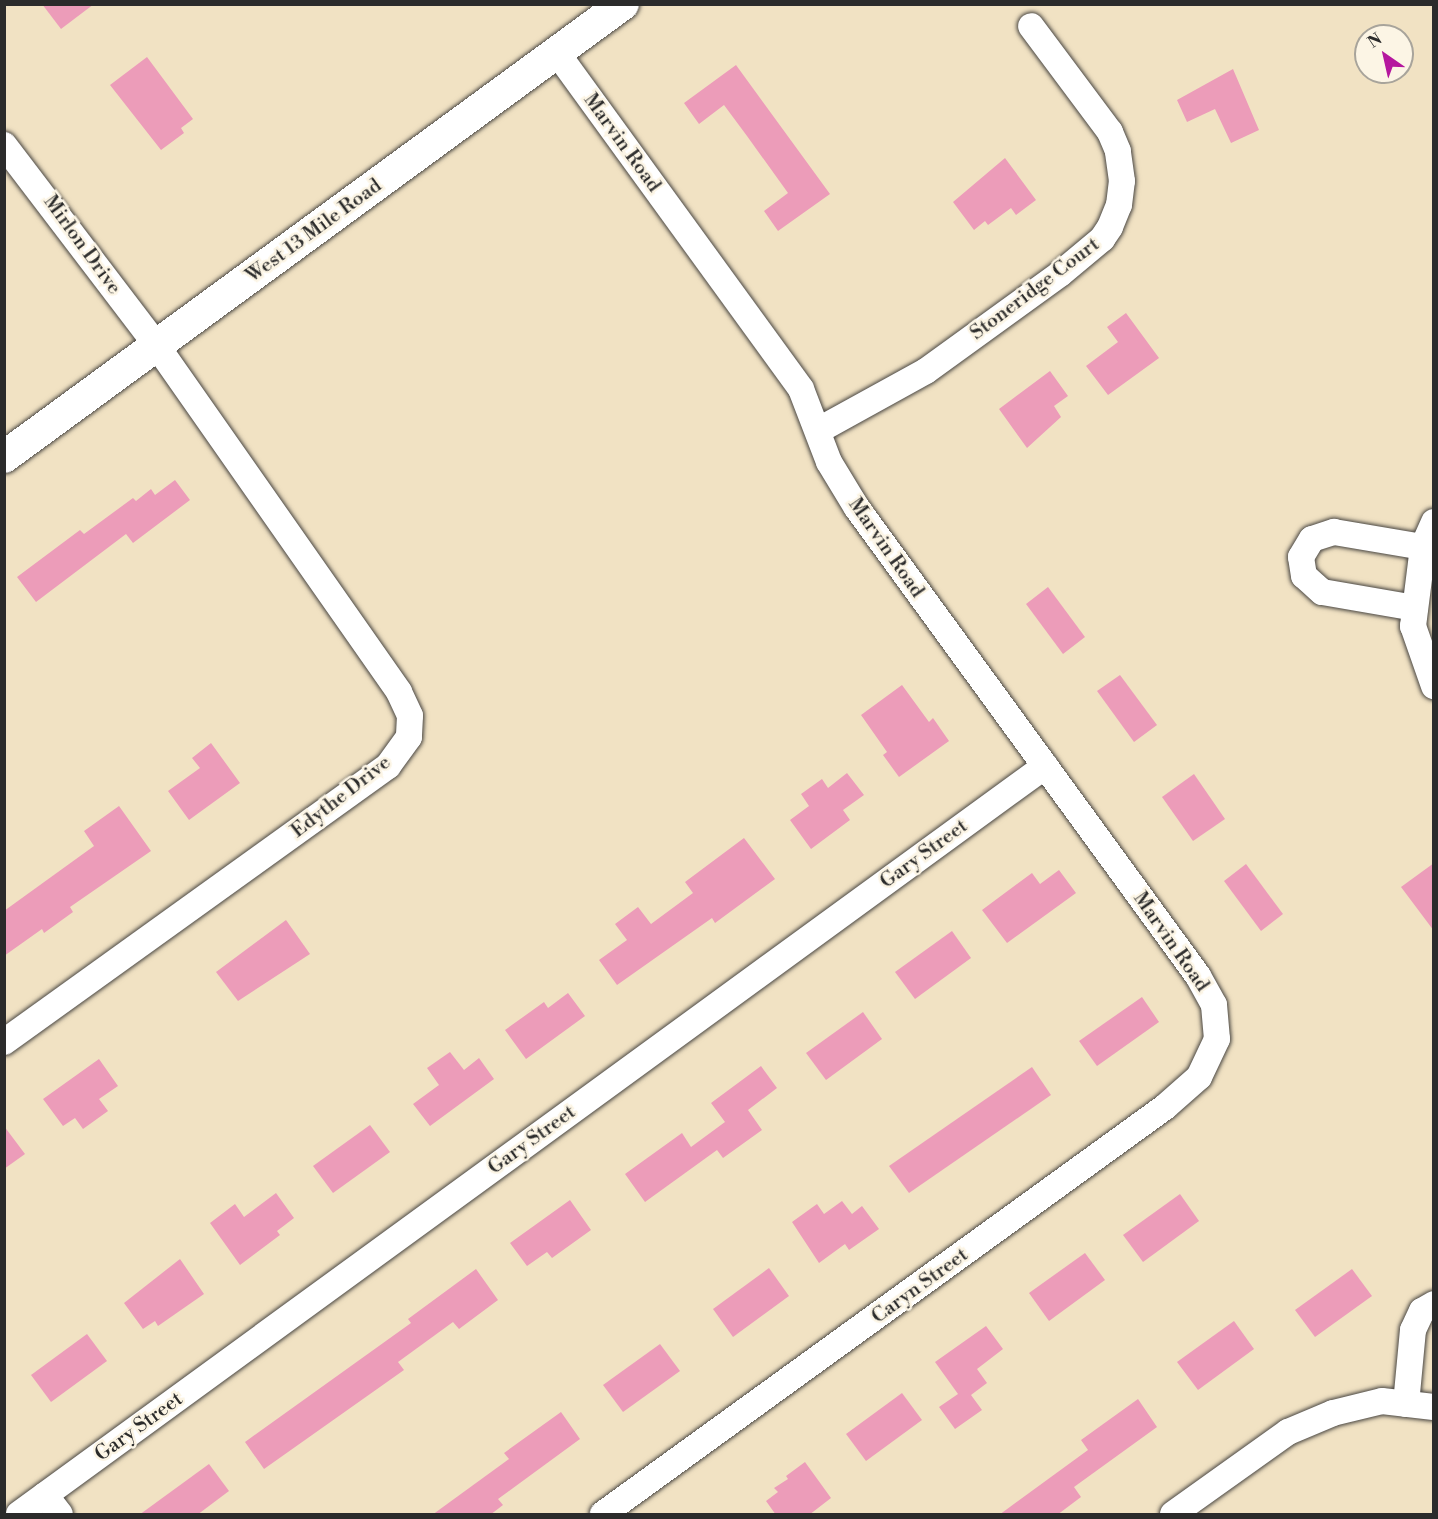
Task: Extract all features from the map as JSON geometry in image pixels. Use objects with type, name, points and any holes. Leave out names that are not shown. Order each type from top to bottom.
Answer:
[{"type":"street","name":"West 13 Mile Road","points":[[4,457],[623,4]]},
{"type":"street","name":"Stoneridge Court","points":[[819,430],[926,371],[1060,274],[1102,239],[1110,227],[1119,205],[1122,181],[1118,151],[1104,123],[1031,26]]},
{"type":"street","name":"Marvin Road","points":[[556,53],[801,388],[819,430],[828,462],[857,508],[1198,976],[1214,1005],[1217,1039]]},
{"type":"street","name":"Mirlon Drive","points":[[4,145],[157,346]]},
{"type":"street","name":"Edythe Drive","points":[[4,1042],[388,766],[409,737],[410,716],[399,692],[157,346]]},
{"type":"street","points":[[1434,522],[1423,547],[1413,626],[1434,686]]},
{"type":"street","points":[[1415,608],[1322,592],[1304,576],[1301,558],[1312,539],[1334,532],[1423,547]]},
{"type":"street","name":"Gary Street","points":[[19,1515],[52,1505],[1044,766]]},
{"type":"street","name":"Caryn Street","points":[[603,1515],[1157,1113],[1199,1077],[1217,1039]]},
{"type":"street","points":[[1406,1404],[1413,1330],[1422,1311],[1434,1304]]},
{"type":"street","points":[[1173,1515],[1288,1432],[1334,1413],[1382,1401],[1434,1407]]},
{"type":"building","points":[[42,4],[94,4],[61,29]]},
{"type":"building","points":[[147,57],[193,119],[181,128],[184,133],[161,150],[110,85]]},
{"type":"building","points":[[736,65],[830,194],[778,231],[764,211],[788,193],[747,136],[724,105],[699,124],[684,103]]},
{"type":"building","points":[[1233,69],[1259,130],[1231,143],[1215,109],[1187,122],[1177,100]]},
{"type":"building","points":[[1005,158],[1036,200],[1016,215],[1011,208],[988,225],[985,221],[974,230],[953,202]]},
{"type":"building","points":[[1126,313],[1159,358],[1108,395],[1086,366],[1118,342],[1107,327]]},
{"type":"building","points":[[1050,371],[1068,396],[1054,406],[1061,417],[1027,448],[999,409]]},
{"type":"building","points":[[175,480],[190,500],[133,543],[126,534],[36,602],[17,577],[80,530],[84,534],[133,498],[136,501],[151,489],[155,495]]},
{"type":"building","points":[[1048,587],[1085,637],[1063,654],[1026,604]]},
{"type":"building","points":[[1120,675],[1157,725],[1134,742],[1097,691]]},
{"type":"building","points":[[902,685],[929,722],[933,718],[949,741],[899,777],[883,755],[887,752],[861,715]]},
{"type":"building","points":[[211,743],[240,783],[189,820],[168,791],[200,768],[192,758]]},
{"type":"building","points":[[847,773],[864,795],[843,810],[850,820],[811,849],[790,820],[809,806],[801,794],[822,779],[828,788]]},
{"type":"building","points":[[1194,774],[1225,819],[1193,841],[1162,797]]},
{"type":"building","points":[[119,806],[151,851],[70,907],[73,912],[44,933],[42,929],[4,956],[4,911],[94,846],[84,831]]},
{"type":"building","points":[[744,838],[775,879],[715,923],[712,918],[617,985],[599,960],[627,940],[615,924],[638,907],[651,924],[693,893],[685,882]]},
{"type":"building","points":[[1434,863],[1434,931],[1401,887]]},
{"type":"building","points":[[1246,864],[1283,914],[1261,931],[1224,881]]},
{"type":"building","points":[[1059,870],[1076,893],[1007,943],[982,910],[1032,873],[1040,884]]},
{"type":"building","points":[[286,920],[310,954],[238,1001],[216,972]]},
{"type":"building","points":[[952,931],[971,958],[915,999],[895,972]]},
{"type":"building","points":[[568,993],[585,1016],[526,1059],[505,1030],[544,1002],[548,1008]]},
{"type":"building","points":[[1142,997],[1159,1022],[1097,1066],[1079,1041]]},
{"type":"building","points":[[863,1012],[882,1039],[826,1080],[806,1053]]},
{"type":"building","points":[[450,1052],[464,1070],[479,1058],[494,1079],[430,1126],[413,1104],[439,1085],[427,1068]]},
{"type":"building","points":[[99,1059],[118,1086],[99,1099],[108,1111],[83,1129],[75,1118],[63,1126],[43,1099]]},
{"type":"building","points":[[761,1066],[777,1088],[748,1110],[762,1130],[723,1158],[717,1150],[645,1202],[625,1174],[682,1133],[691,1147],[725,1122],[711,1103]]},
{"type":"building","points":[[1032,1067],[1051,1095],[909,1193],[889,1166]]},
{"type":"building","points":[[370,1125],[390,1152],[333,1193],[313,1166]]},
{"type":"building","points":[[4,1126],[25,1154],[4,1169]]},
{"type":"building","points":[[276,1193],[294,1218],[277,1231],[280,1235],[240,1265],[210,1223],[235,1204],[244,1217]]},
{"type":"building","points":[[1180,1194],[1199,1221],[1143,1262],[1123,1235]]},
{"type":"building","points":[[570,1200],[591,1230],[552,1258],[547,1252],[527,1266],[510,1243]]},
{"type":"building","points":[[842,1201],[852,1214],[862,1206],[879,1229],[849,1250],[845,1244],[819,1263],[792,1222],[817,1204],[824,1214]]},
{"type":"building","points":[[1085,1253],[1105,1280],[1049,1321],[1029,1293]]},
{"type":"building","points":[[180,1259],[204,1294],[158,1326],[155,1321],[143,1329],[124,1303]]},
{"type":"building","points":[[769,1268],[789,1296],[733,1337],[713,1309]]},
{"type":"building","points":[[476,1269],[498,1300],[459,1329],[453,1322],[398,1362],[404,1370],[264,1469],[245,1442],[411,1323],[408,1319]]},
{"type":"building","points":[[1352,1269],[1372,1296],[1315,1337],[1295,1310]]},
{"type":"building","points":[[1234,1321],[1254,1349],[1198,1390],[1177,1362]]},
{"type":"building","points":[[986,1326],[1003,1349],[977,1369],[987,1383],[971,1395],[982,1410],[955,1429],[939,1407],[958,1394],[935,1362]]},
{"type":"building","points":[[87,1334],[107,1361],[51,1402],[31,1375]]},
{"type":"building","points":[[660,1344],[680,1371],[623,1412],[603,1385]]},
{"type":"building","points":[[902,1393],[922,1420],[866,1461],[846,1434]]},
{"type":"building","points":[[1138,1399],[1157,1427],[1074,1487],[1081,1497],[1057,1515],[999,1515],[1088,1450],[1081,1440]]},
{"type":"building","points":[[561,1412],[580,1439],[498,1499],[503,1505],[490,1515],[432,1515],[509,1459],[504,1453]]},
{"type":"building","points":[[805,1462],[831,1498],[809,1515],[776,1515],[766,1501],[778,1492],[774,1488],[788,1479],[786,1476]]},
{"type":"building","points":[[209,1464],[229,1491],[197,1515],[139,1515]]}]
